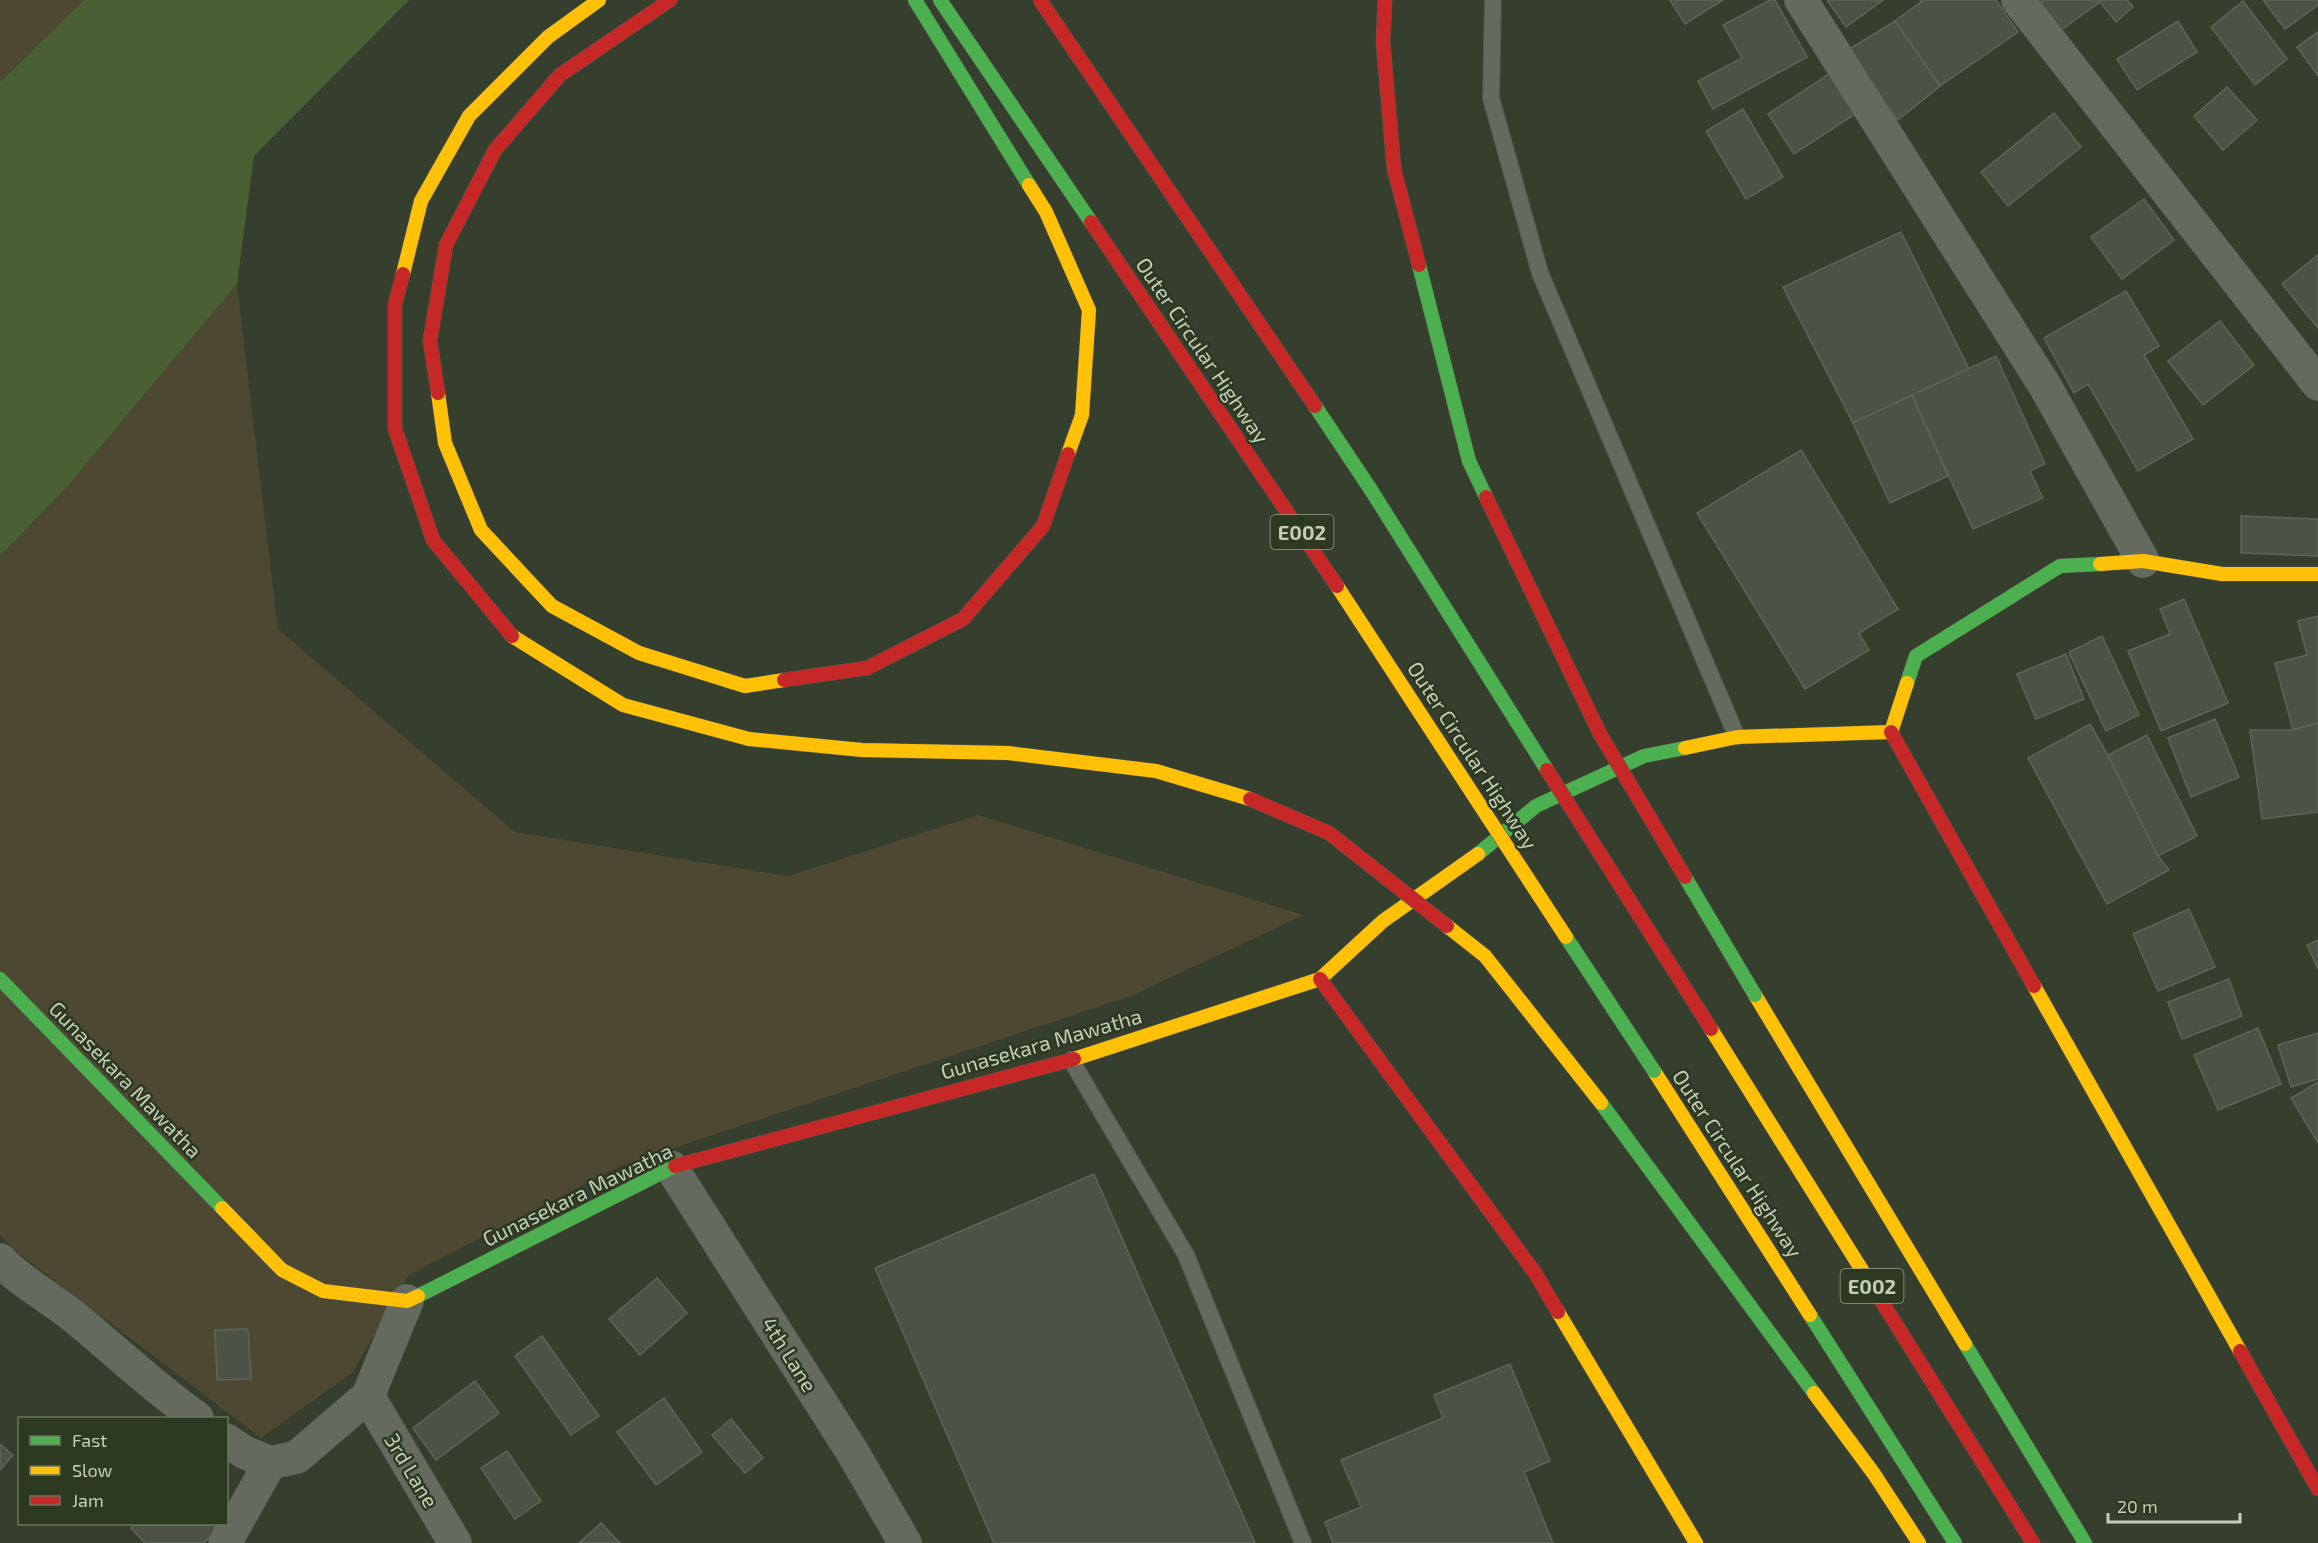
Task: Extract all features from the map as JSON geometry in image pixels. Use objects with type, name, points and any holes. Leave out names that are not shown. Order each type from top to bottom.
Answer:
[{"type":"main road","points":[[599,0],[548,37],[469,116],[421,201],[395,304],[395,429],[433,540],[515,639],[623,705],[749,738],[862,750],[1008,753],[1156,771],[1246,797],[1329,833],[1485,956],[1601,1103],[1874,1474],[1919,1543]]},
{"type":"main road","points":[[670,0],[560,75],[495,150],[446,245],[430,341],[444,443],[481,530],[552,606],[639,653],[745,686],[867,668],[963,620],[1042,526],[1082,415],[1089,310],[1046,212],[915,0]]},
{"type":"main road","name":"Outer Circular Highway","points":[[940,0],[1290,514],[1654,1071],[1955,1543]]},
{"type":"main road","name":"E002","points":[[1040,0],[1371,490],[2033,1543]]},
{"type":"main road","points":[[1384,0],[1383,42],[1394,169],[1469,461],[1600,734],[2085,1543]]},
{"type":"main road","points":[[2318,574],[2222,574],[2143,561],[2060,566],[1950,632],[1916,656],[1891,732],[2318,1489]]},
{"type":"main road","points":[[1696,1543],[1535,1273],[1320,979],[1383,921],[1476,856],[1536,806],[1644,756],[1737,736],[1891,732]]},
{"type":"main road","name":"Gunasekara Mawatha","points":[[0,979],[282,1270],[323,1292],[407,1301],[671,1167],[1071,1060],[1320,979]]},
{"type":"street","points":[[1801,0],[2045,386],[2143,561]]},
{"type":"street","points":[[2018,0],[2318,384]]},
{"type":"street","name":"4th Lane","points":[[671,1167],[853,1453],[905,1543]]},
{"type":"street","points":[[3,1270],[72,1316],[160,1392],[194,1417]]},
{"type":"street","points":[[228,1441],[244,1452],[270,1463],[297,1457],[368,1396],[407,1301]]},
{"type":"street","name":"3rd Lane","points":[[368,1396],[455,1543]]},
{"type":"street","points":[[225,1543],[270,1463]]},
{"type":"lane","points":[[1493,0],[1491,98],[1540,273],[1737,736]]},
{"type":"lane","points":[[1071,1060],[1186,1255],[1303,1543]]},
{"type":"shaded area","points":[[0,0],[84,0],[0,82]]},
{"type":"shaded area","points":[[84,0],[409,0],[254,156],[237,284],[67,487],[0,556],[0,82]]},
{"type":"shaded area","points":[[237,284],[278,629],[515,832],[788,876],[978,815],[1304,915],[1131,996],[618,1167],[409,1275],[352,1373],[261,1438],[13,1249],[0,1235],[0,556],[67,487]]},
{"type":"building","points":[[1670,0],[1723,0],[1685,24]]},
{"type":"building","points":[[1770,0],[1775,0],[1807,57],[1713,109],[1698,81],[1742,58],[1723,25]]},
{"type":"building","points":[[1827,0],[1883,0],[1846,27]]},
{"type":"building","points":[[1920,0],[1996,0],[2018,32],[1940,86],[1895,21],[1921,2]]},
{"type":"building","points":[[2041,0],[2127,0],[2133,7],[2116,22],[2100,2],[2057,33],[2036,8],[2043,2]]},
{"type":"building","points":[[2263,0],[2318,0],[2318,5],[2285,29]]},
{"type":"building","points":[[2243,1],[2287,59],[2255,85],[2211,27]]},
{"type":"building","points":[[1895,21],[1940,86],[1898,120],[1846,51]]},
{"type":"building","points":[[2178,21],[2197,52],[2137,90],[2117,59]]},
{"type":"building","points":[[2318,32],[2318,76],[2297,47]]},
{"type":"building","points":[[1829,74],[1855,114],[1794,154],[1768,114]]},
{"type":"building","points":[[2227,87],[2257,120],[2223,150],[2194,116]]},
{"type":"building","points":[[1743,109],[1783,177],[1746,199],[1706,131]]},
{"type":"building","points":[[2054,113],[2081,147],[2008,206],[1981,172]]},
{"type":"building","points":[[2144,199],[2174,240],[2122,279],[2091,237]]},
{"type":"building","points":[[1901,232],[1969,369],[1853,423],[1783,287]]},
{"type":"building","points":[[2318,255],[2318,328],[2282,284]]},
{"type":"building","points":[[2126,291],[2159,346],[2144,355],[2193,439],[2138,471],[2088,384],[2074,393],[2044,338]]},
{"type":"building","points":[[2220,321],[2254,365],[2203,405],[2168,361]]},
{"type":"building","points":[[1996,356],[2045,464],[2030,471],[2043,498],[1973,529],[1912,395]]},
{"type":"building","points":[[1912,395],[1948,476],[1890,503],[1853,423]]},
{"type":"building","points":[[1801,450],[1898,609],[1859,633],[1869,650],[1805,689],[1697,513]]},
{"type":"building","points":[[2241,516],[2318,519],[2318,556],[2241,553]]},
{"type":"building","points":[[2184,599],[2228,703],[2161,731],[2128,651],[2170,634],[2160,609]]},
{"type":"building","points":[[2318,616],[2318,723],[2293,730],[2275,663],[2307,655],[2298,621]]},
{"type":"building","points":[[2102,636],[2139,715],[2106,731],[2069,652]]},
{"type":"building","points":[[2066,654],[2084,699],[2036,719],[2017,674]]},
{"type":"building","points":[[2215,719],[2239,777],[2191,797],[2168,738]]},
{"type":"building","points":[[2318,723],[2318,812],[2262,819],[2250,730],[2293,730]]},
{"type":"building","points":[[2090,724],[2108,755],[2158,856],[2169,870],[2107,904],[2028,758]]},
{"type":"building","points":[[2147,735],[2197,836],[2158,856],[2108,755]]},
{"type":"building","points":[[2189,909],[2215,967],[2158,991],[2133,934]]},
{"type":"building","points":[[2318,940],[2318,969],[2307,945]]},
{"type":"building","points":[[2229,979],[2242,1016],[2182,1039],[2168,1002]]},
{"type":"building","points":[[2258,1028],[2281,1084],[2218,1110],[2194,1055]]},
{"type":"building","points":[[2318,1033],[2318,1079],[2291,1087],[2278,1045]]},
{"type":"building","points":[[2318,1082],[2318,1143],[2291,1098]]},
{"type":"building","points":[[1094,1174],[1255,1543],[994,1543],[875,1268]]},
{"type":"building","points":[[657,1278],[687,1313],[640,1355],[609,1319]]},
{"type":"building","points":[[248,1329],[251,1379],[217,1380],[215,1330]]},
{"type":"building","points":[[542,1336],[599,1416],[571,1435],[515,1356]]},
{"type":"building","points":[[1510,1364],[1550,1461],[1524,1472],[1553,1543],[1333,1543],[1325,1522],[1361,1507],[1341,1460],[1443,1418],[1434,1395]]},
{"type":"building","points":[[475,1381],[499,1413],[436,1460],[413,1428]]},
{"type":"building","points":[[664,1398],[702,1452],[656,1485],[617,1432]]},
{"type":"building","points":[[731,1419],[763,1458],[745,1473],[712,1435]]},
{"type":"building","points":[[0,1444],[13,1455],[0,1470]]},
{"type":"building","points":[[507,1451],[541,1501],[515,1519],[481,1468]]},
{"type":"building","points":[[601,1523],[620,1543],[579,1543]]},
{"type":"building","points":[[134,1525],[222,1525],[204,1543],[145,1543],[131,1528]]},
{"type":"traffic: fast","points":[[915,0],[1029,185]]},
{"type":"traffic: fast","points":[[940,0],[1091,222]]},
{"type":"traffic: fast","points":[[1419,265],[1469,461],[1486,497]]},
{"type":"traffic: fast","points":[[1315,406],[1371,490],[1547,770]]},
{"type":"traffic: fast","points":[[1907,683],[1916,656],[2060,566],[2100,564]]},
{"type":"traffic: fast","points":[[1478,854],[1536,806],[1644,756],[1685,748]]},
{"type":"traffic: fast","points":[[1685,877],[1755,995]]},
{"type":"traffic: fast","points":[[1566,937],[1654,1071]]},
{"type":"traffic: fast","points":[[0,979],[222,1208]]},
{"type":"traffic: fast","points":[[1601,1103],[1814,1393]]},
{"type":"traffic: fast","points":[[418,1296],[675,1166]]},
{"type":"traffic: fast","points":[[1810,1315],[1955,1543]]},
{"type":"traffic: fast","points":[[1965,1344],[2085,1543]]},
{"type":"traffic: slow","points":[[403,274],[421,201],[469,116],[548,37],[599,0]]},
{"type":"traffic: slow","points":[[1029,185],[1046,212],[1089,310],[1082,415],[1068,454]]},
{"type":"traffic: slow","points":[[438,393],[445,443],[481,530],[552,606],[639,653],[745,686],[784,680]]},
{"type":"traffic: slow","points":[[2100,564],[2143,561],[2222,574],[2318,574]]},
{"type":"traffic: slow","points":[[1337,586],[1566,937]]},
{"type":"traffic: slow","points":[[512,636],[623,705],[749,739]]},
{"type":"traffic: slow","points":[[1685,748],[1737,737],[1891,732],[1907,683]]},
{"type":"traffic: slow","points":[[749,739],[862,750],[1008,753],[1156,771],[1250,799]]},
{"type":"traffic: slow","points":[[1074,1059],[1320,979],[1383,921],[1478,854]]},
{"type":"traffic: slow","points":[[1447,926],[1485,956],[1601,1103]]},
{"type":"traffic: slow","points":[[2034,986],[2240,1351]]},
{"type":"traffic: slow","points":[[1755,995],[1965,1344]]},
{"type":"traffic: slow","points":[[1711,1029],[1865,1275]]},
{"type":"traffic: slow","points":[[1654,1071],[1810,1315]]},
{"type":"traffic: slow","points":[[222,1208],[282,1270],[323,1291],[407,1301],[418,1296]]},
{"type":"traffic: slow","points":[[1558,1312],[1696,1543]]},
{"type":"traffic: slow","points":[[1814,1393],[1874,1474],[1919,1543]]},
{"type":"traffic: jam","points":[[438,393],[430,341],[446,245],[495,150],[560,75],[670,0]]},
{"type":"traffic: jam","points":[[1040,0],[1315,406]]},
{"type":"traffic: jam","points":[[1385,0],[1383,42],[1394,169],[1419,265]]},
{"type":"traffic: jam","points":[[1091,222],[1337,586]]},
{"type":"traffic: jam","points":[[403,274],[395,304],[395,429],[433,540],[512,636]]},
{"type":"traffic: jam","points":[[784,680],[867,668],[963,619],[1043,526],[1068,454]]},
{"type":"traffic: jam","points":[[1486,497],[1600,734],[1685,877]]},
{"type":"traffic: jam","points":[[1891,732],[2034,986]]},
{"type":"traffic: jam","points":[[1547,770],[1711,1029]]},
{"type":"traffic: jam","points":[[1250,799],[1329,833],[1447,926]]},
{"type":"traffic: jam","points":[[1320,979],[1535,1273],[1558,1312]]},
{"type":"traffic: jam","points":[[675,1166],[1074,1059]]},
{"type":"traffic: jam","points":[[1865,1275],[2033,1543]]},
{"type":"traffic: jam","points":[[2240,1351],[2318,1489]]}]
